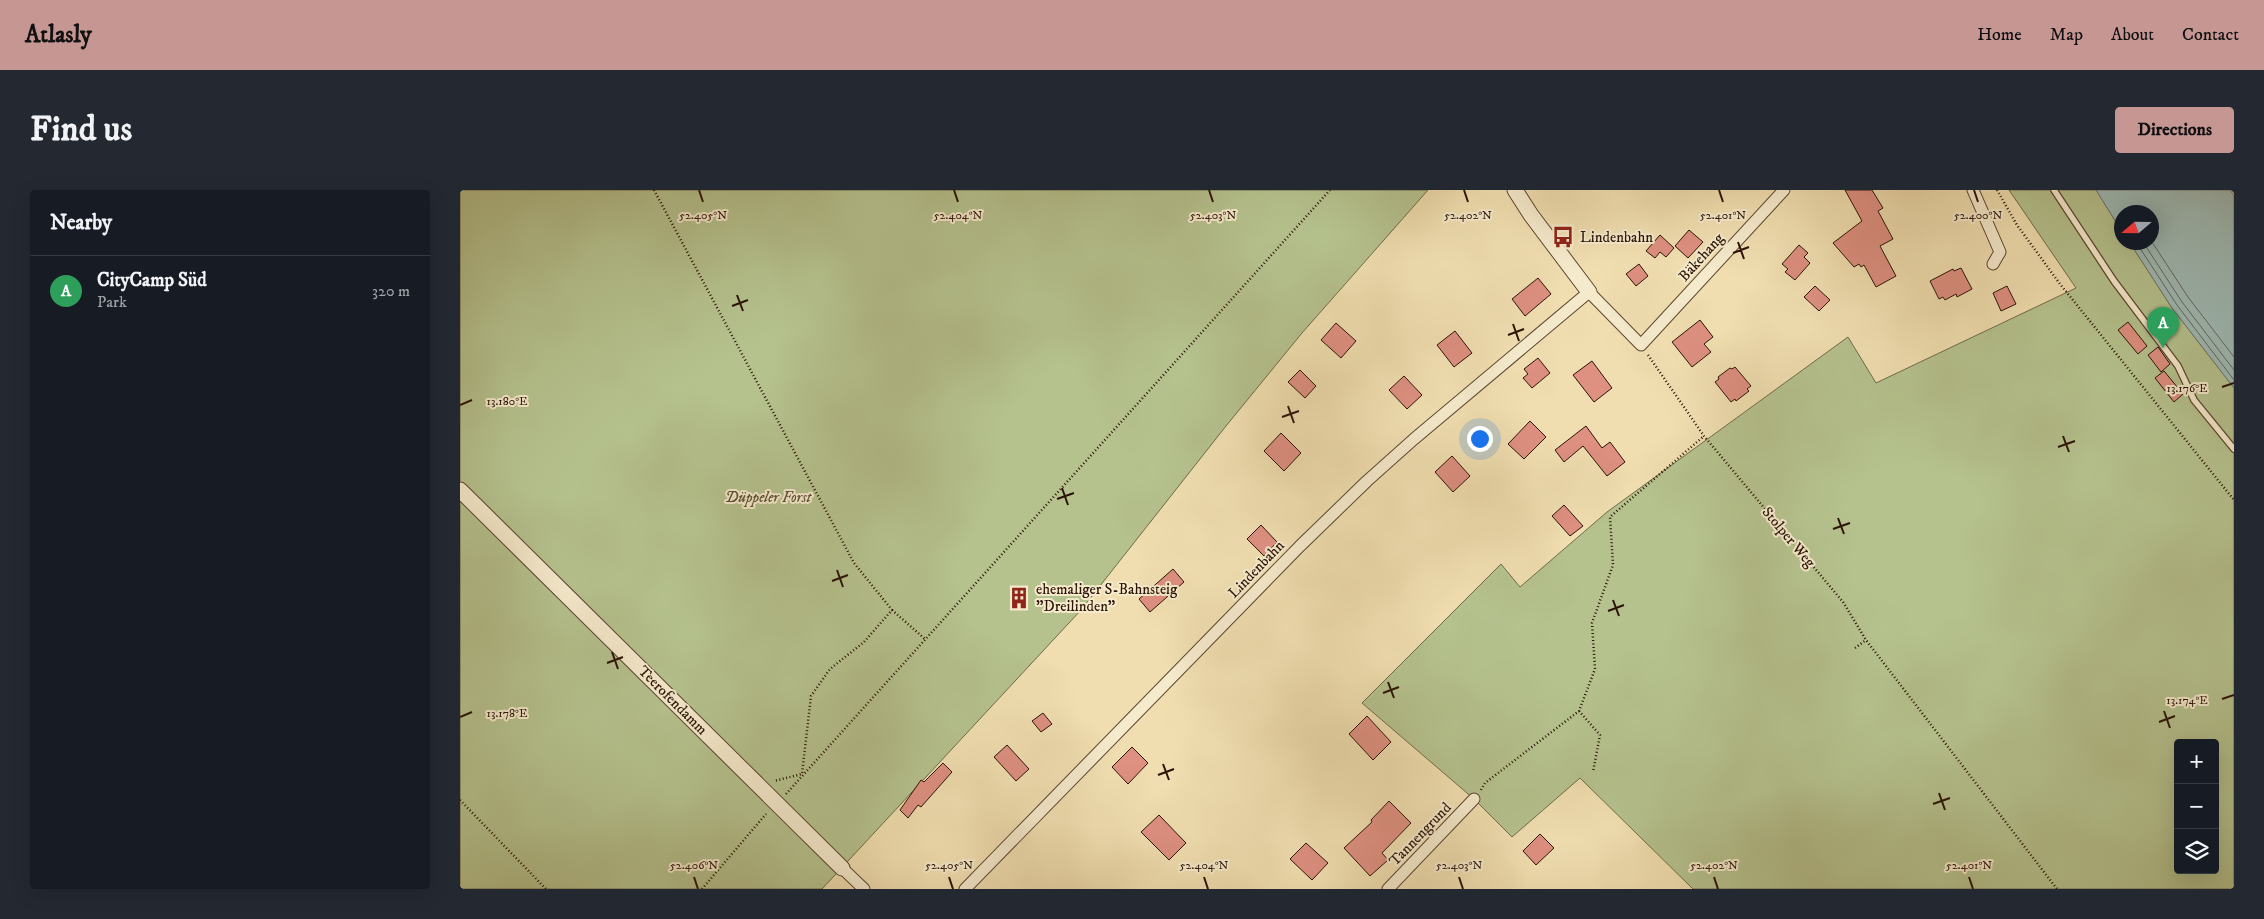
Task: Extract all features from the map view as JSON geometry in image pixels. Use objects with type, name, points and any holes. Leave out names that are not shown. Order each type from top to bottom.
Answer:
[{"type":"street","points":[[1515,190],[1531,215],[1589,292],[1641,345]]},
{"type":"street","name":"Bäkehang","points":[[1641,345],[1751,223],[1784,190]]},
{"type":"street","points":[[1973,190],[2000,252],[1993,264]]},
{"type":"street","name":"Lindenbahn","points":[[965,889],[1300,546],[1367,481],[1414,439],[1589,292]]},
{"type":"street","name":"Teerofendamm","points":[[460,490],[864,889]]},
{"type":"street","name":"Tannengrund","points":[[1388,889],[1474,799]]},
{"type":"lane","points":[[2054,190],[2114,281],[2186,378],[2194,400],[2234,448]]},
{"type":"path","points":[[654,190],[854,563],[892,610],[925,638]]},
{"type":"path","points":[[702,889],[802,774],[1330,190]]},
{"type":"path","points":[[1996,190],[2017,225],[2060,284],[2234,500]]},
{"type":"path","name":"Stolper Weg","points":[[1641,345],[1704,436],[1843,602],[1866,640],[2057,889]]},
{"type":"path","points":[[1474,799],[1485,783],[1579,711],[1595,669],[1592,623],[1613,564],[1610,517],[1704,436]]},
{"type":"path","points":[[802,774],[811,696],[830,669],[864,642],[892,610]]},
{"type":"path","points":[[1855,648],[1866,640]]},
{"type":"path","points":[[1579,711],[1600,735],[1593,772]]},
{"type":"path","points":[[759,785],[802,774]]},
{"type":"path","points":[[460,800],[546,889]]},
{"type":"green space","name":"Düppeler Forst","points":[[460,190],[1428,190],[1302,333],[1081,610],[822,889],[460,889]]},
{"type":"green space","points":[[2009,190],[2096,190],[2114,219],[2114,250],[2135,250],[2172,308],[2234,388],[2234,889],[1693,889],[1580,778],[1512,837],[1474,799],[1362,703],[1501,564],[1520,587],[1607,512],[1848,337],[1876,383],[2076,288]]},
{"type":"water","points":[[2096,190],[2230,190],[2234,196],[2234,388],[2172,308],[2135,250],[2159,250],[2159,205],[2114,205],[2114,219]]},
{"type":"building","points":[[1845,190],[1872,190],[1883,208],[1878,211],[1893,239],[1880,246],[1896,276],[1876,287],[1864,265],[1861,267],[1859,264],[1854,267],[1833,243],[1862,221]]},
{"type":"building","points":[[1689,230],[1703,242],[1688,258],[1675,246]]},
{"type":"building","points":[[1660,235],[1674,248],[1666,257],[1660,252],[1655,258],[1646,251]]},
{"type":"building","points":[[1799,245],[1808,253],[1804,257],[1810,263],[1795,280],[1785,272],[1788,269],[1782,264]]},
{"type":"building","points":[[1639,264],[1648,276],[1636,286],[1626,274]]},
{"type":"building","points":[[1961,268],[1972,289],[1957,297],[1956,294],[1945,300],[1943,297],[1939,299],[1930,281],[1953,269],[1954,271]]},
{"type":"building","points":[[1538,278],[1551,294],[1525,316],[1512,299]]},
{"type":"building","points":[[1815,286],[1830,300],[1819,311],[1804,297]]},
{"type":"building","points":[[2007,286],[2016,304],[2001,311],[1993,293]]},
{"type":"building","points":[[1700,320],[1713,337],[1704,344],[1711,352],[1692,367],[1672,342]]},
{"type":"building","points":[[2128,322],[2147,346],[2138,354],[2118,330]]},
{"type":"building","points":[[1336,323],[1356,341],[1341,358],[1321,340]]},
{"type":"building","points":[[1455,331],[1472,353],[1454,367],[1437,345]]},
{"type":"building","points":[[2158,347],[2170,364],[2161,372],[2148,355]]},
{"type":"building","points":[[1538,358],[1550,373],[1532,388],[1523,378],[1528,374],[1524,369]]},
{"type":"building","points":[[1592,361],[1612,388],[1594,402],[1573,375]]},
{"type":"building","points":[[1735,367],[1751,386],[1747,389],[1749,391],[1736,401],[1735,399],[1731,402],[1715,382],[1719,379],[1718,377],[1730,368]]},
{"type":"building","points":[[1300,370],[1316,386],[1305,398],[1288,382]]},
{"type":"building","points":[[2164,371],[2183,394],[2174,402],[2155,378]]},
{"type":"building","points":[[1404,376],[1422,395],[1407,409],[1389,390]]},
{"type":"building","points":[[1530,421],[1546,437],[1524,459],[1508,444]]},
{"type":"building","points":[[1586,426],[1602,448],[1610,442],[1625,462],[1607,476],[1583,446],[1564,462],[1555,450]]},
{"type":"building","points":[[1281,433],[1301,453],[1284,471],[1264,451]]},
{"type":"building","points":[[1452,456],[1470,476],[1453,492],[1435,472]]},
{"type":"building","points":[[1564,505],[1583,526],[1570,536],[1552,516]]},
{"type":"building","points":[[1261,525],[1277,542],[1264,556],[1247,539]]},
{"type":"building","points":[[1173,569],[1184,582],[1150,612],[1139,599]]},
{"type":"building","points":[[1043,713],[1052,724],[1041,732],[1032,721]]},
{"type":"building","points":[[1367,716],[1391,742],[1373,760],[1349,734]]},
{"type":"building","points":[[1007,745],[1029,769],[1016,781],[994,757]]},
{"type":"building","points":[[1132,747],[1148,763],[1128,784],[1112,767]]},
{"type":"building","points":[[943,763],[952,772],[921,807],[918,805],[908,818],[900,810],[921,780],[924,782]]},
{"type":"building","points":[[1389,801],[1411,823],[1382,853],[1388,860],[1370,876],[1344,848],[1372,822],[1371,820]]},
{"type":"building","points":[[1159,815],[1186,843],[1169,860],[1141,832]]},
{"type":"building","points":[[1540,834],[1554,848],[1536,865],[1523,851]]},
{"type":"building","points":[[1306,843],[1328,863],[1312,880],[1290,859]]},
{"type":"place","name":"Lindenbahn","points":[[1563,237]]},
{"type":"place","name":"CityCamp Süd","points":[[2163,348]]},
{"type":"place","name":"ehemaliger S-Bahnsteig \"Dreilinden\"","points":[[1019,598]]}]
